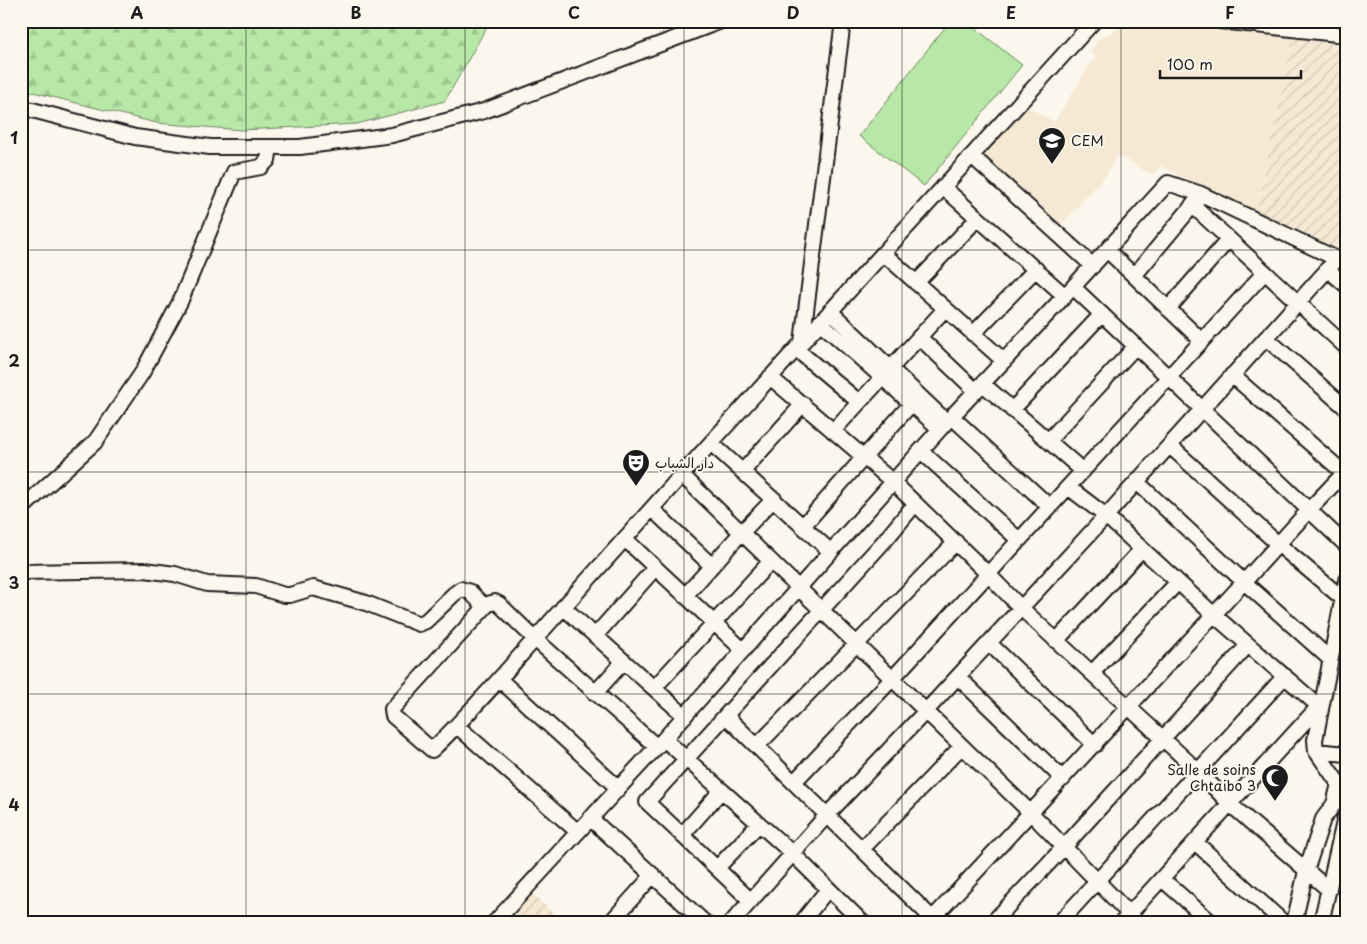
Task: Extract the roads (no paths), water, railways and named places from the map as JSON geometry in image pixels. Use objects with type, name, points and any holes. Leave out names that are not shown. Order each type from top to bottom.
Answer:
[{"type":"street","points":[[21,107],[135,137],[210,147],[300,147],[392,135],[484,111],[721,21]]},
{"type":"street","points":[[799,345],[842,21]]},
{"type":"street","points":[[863,923],[792,853],[686,759],[660,743],[595,693],[535,639],[499,604],[492,602],[485,607],[392,709],[393,716],[432,750],[457,726],[535,639],[563,607],[770,377],[1094,21]]},
{"type":"street","points":[[1220,21],[1346,35]]},
{"type":"street","points":[[21,509],[95,442],[142,373],[180,302],[234,172],[261,167],[268,160],[270,147]]},
{"type":"street","points":[[972,156],[1093,266]]},
{"type":"street","points":[[494,923],[685,716],[946,423],[1093,266],[1168,182],[1197,200],[1341,260]]},
{"type":"street","points":[[943,187],[1036,269],[1102,314],[1346,545]]},
{"type":"street","points":[[1197,200],[1229,239],[1346,347]]},
{"type":"street","points":[[1134,276],[1197,200]]},
{"type":"street","points":[[916,283],[978,218]]},
{"type":"street","points":[[1168,308],[1229,239]]},
{"type":"street","points":[[1107,250],[1202,342]]},
{"type":"street","points":[[883,253],[1004,361]]},
{"type":"street","points":[[731,923],[792,853],[958,677],[1170,446],[1327,270],[1341,260]]},
{"type":"street","points":[[973,334],[1036,269]]},
{"type":"street","points":[[1327,270],[1346,285]]},
{"type":"street","points":[[794,782],[892,679],[1265,272]]},
{"type":"street","points":[[833,431],[945,309]]},
{"type":"street","points":[[830,311],[912,403],[946,423]]},
{"type":"street","points":[[1012,410],[1102,314]]},
{"type":"street","points":[[820,322],[886,372],[1050,507]]},
{"type":"street","points":[[919,337],[979,388],[1012,410],[1083,471]]},
{"type":"street","points":[[1266,338],[1346,408]]},
{"type":"street","points":[[799,345],[859,402]]},
{"type":"street","points":[[1048,441],[1136,346]]},
{"type":"street","points":[[726,716],[935,921],[1308,510],[1345,472],[1232,375]]},
{"type":"street","points":[[770,377],[893,482],[1056,641],[1198,771],[1230,804],[1328,890]]},
{"type":"street","points":[[802,526],[912,403]]},
{"type":"street","points":[[743,471],[803,404]]},
{"type":"street","points":[[711,443],[831,552]]},
{"type":"street","points":[[1170,446],[1278,544],[1342,598]]},
{"type":"street","points":[[921,451],[1019,540]]},
{"type":"street","points":[[682,475],[1032,813],[1097,881],[1129,920],[1195,842],[1320,707]]},
{"type":"street","points":[[1137,482],[1330,659]]},
{"type":"street","points":[[1068,487],[1106,516],[1214,615],[1320,707]]},
{"type":"street","points":[[685,596],[741,532],[774,499]]},
{"type":"street","points":[[751,901],[647,802],[887,538],[915,504]]},
{"type":"street","points":[[652,509],[712,566]]},
{"type":"street","points":[[625,539],[743,650]]},
{"type":"street","points":[[757,746],[956,542]]},
{"type":"street","points":[[1056,641],[1142,549]]},
{"type":"street","points":[[654,688],[771,561]]},
{"type":"street","points":[[595,636],[655,568]]},
{"type":"street","points":[[21,572],[145,570],[175,574],[207,584],[256,586],[284,595],[313,588],[366,603],[417,624],[426,621],[461,589],[470,592],[485,607]]},
{"type":"street","points":[[1294,923],[1306,871],[1323,819],[1334,804],[1339,784],[1316,751],[1314,740],[1346,581]]},
{"type":"street","points":[[1092,673],[1178,582]]},
{"type":"street","points":[[563,607],[685,716]]},
{"type":"street","points":[[989,643],[1095,744]]},
{"type":"street","points":[[992,923],[1248,645]]},
{"type":"street","points":[[595,693],[624,661]]},
{"type":"street","points":[[1059,923],[1285,676]]},
{"type":"street","points":[[958,677],[1063,779]]},
{"type":"street","points":[[499,679],[618,788]]},
{"type":"street","points":[[457,726],[578,832]]},
{"type":"street","points":[[862,849],[962,746]]},
{"type":"street","points":[[1316,751],[1346,754]]},
{"type":"street","points":[[682,835],[721,791]]},
{"type":"street","points":[[590,818],[705,923]]},
{"type":"street","points":[[1321,923],[1345,821],[1323,819]]},
{"type":"street","points":[[717,868],[759,824]]},
{"type":"street","points":[[1195,842],[1284,923]]},
{"type":"street","points":[[612,922],[653,876]]},
{"type":"street","points":[[1162,879],[1212,923]]},
{"type":"street","points":[[801,923],[828,889]]},
{"type":"place","name":"CEM","points":[[1052,165]]},
{"type":"place","name":"دار الشباب","points":[[636,487]]},
{"type":"place","name":"Salle de soins Chtaibo 3","points":[[1275,802]]}]
